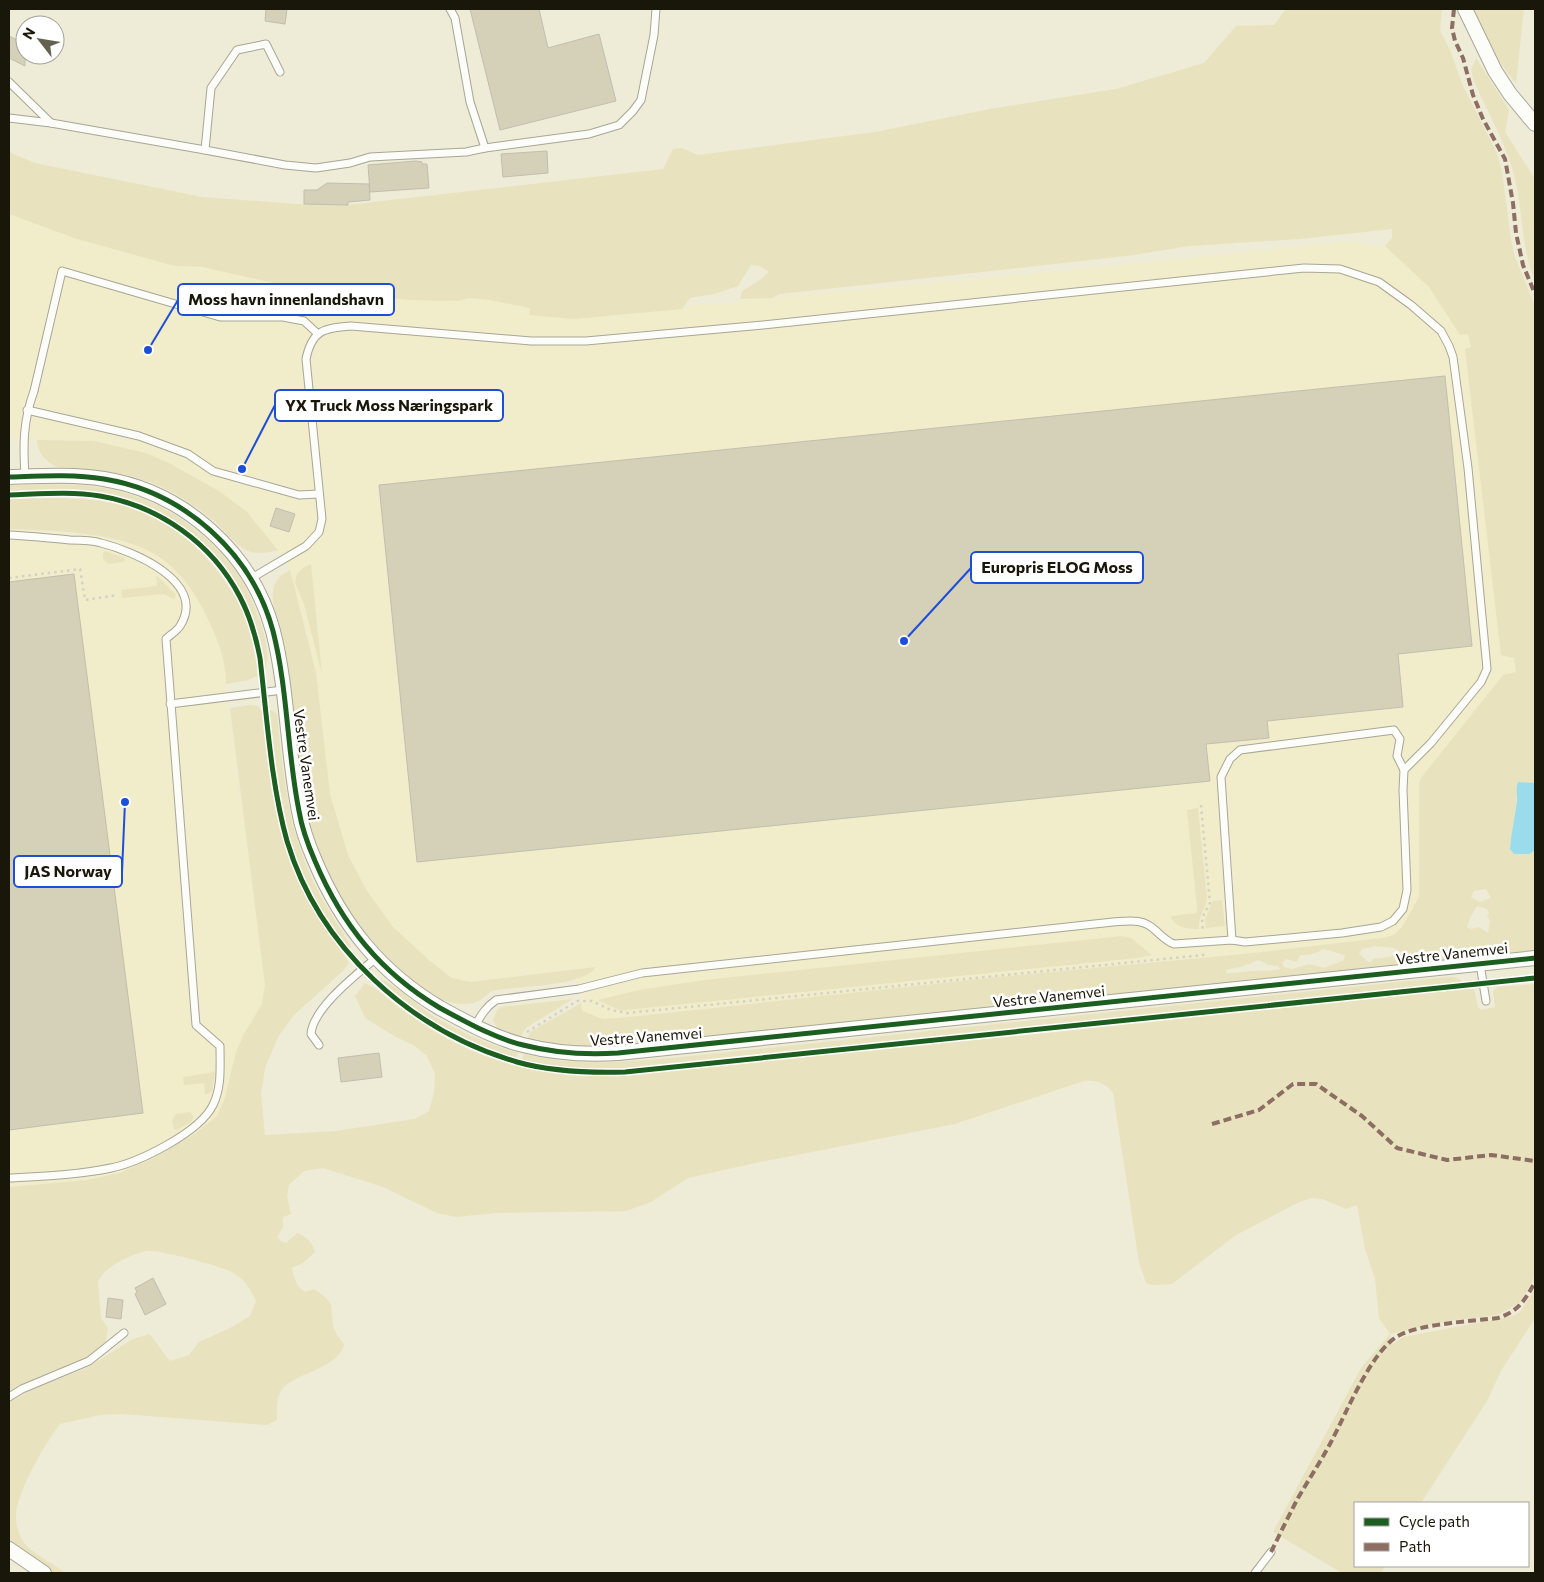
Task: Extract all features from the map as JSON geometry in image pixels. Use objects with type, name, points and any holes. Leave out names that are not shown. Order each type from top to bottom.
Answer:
[{"type":"street","points":[[1465,9],[1495,71],[1535,124]]},
{"type":"street","name":"Vestre Vanemvei","points":[[9,477],[104,479],[146,490],[193,515],[226,545],[250,579],[266,609],[273,631],[283,690],[299,812],[310,849],[332,898],[362,942],[376,958],[416,993],[475,1026],[523,1045],[591,1055],[618,1054],[1535,958]]},
{"type":"street","points":[[9,1549],[44,1573]]},
{"type":"lane","points":[[450,9],[456,18],[470,102],[486,148]]},
{"type":"lane","points":[[11,117],[285,165],[316,168],[350,163],[370,157],[466,152],[590,134],[619,125],[641,100],[654,35],[656,9]]},
{"type":"lane","points":[[205,150],[210,88],[237,50],[266,44],[280,72]]},
{"type":"lane","points":[[9,82],[51,123]]},
{"type":"lane","points":[[250,579],[306,546],[319,532],[322,519],[306,359],[309,347],[318,334],[329,328],[351,326],[531,342],[586,341],[763,325],[1304,268],[1340,269],[1379,282],[1441,330],[1453,357],[1468,468],[1488,669],[1482,682],[1432,744],[1404,770]]},
{"type":"lane","points":[[25,476],[23,440],[27,410],[34,391],[62,271],[220,317],[283,317],[304,321],[318,334]]},
{"type":"lane","points":[[27,410],[139,436],[188,454],[213,471],[299,495],[319,494]]},
{"type":"lane","points":[[9,535],[99,542],[122,549],[146,560],[166,573],[182,589],[186,612],[179,628],[166,639],[196,1025],[220,1046],[220,1085],[214,1105],[204,1120],[180,1137],[135,1160],[114,1168],[90,1172],[9,1178]]},
{"type":"lane","points":[[170,704],[283,690]]},
{"type":"lane","points":[[475,1026],[482,1012],[489,1004],[496,1000],[579,989],[642,973],[1140,921],[1147,923],[1167,942],[1174,944],[1232,940],[1244,942],[1381,928],[1394,921],[1403,909],[1407,890],[1402,790],[1404,770],[1397,756],[1400,738],[1394,730],[1240,750],[1230,759],[1221,777],[1232,940]]},
{"type":"lane","points":[[319,1045],[311,1034],[315,1020],[342,989],[376,958]]},
{"type":"lane","points":[[1480,964],[1486,1001]]},
{"type":"lane","points":[[9,1397],[29,1386],[74,1369],[89,1361],[124,1333]]},
{"type":"lane","points":[[1255,1573],[1271,1552]]},
{"type":"path","points":[[9,578],[80,569],[85,600],[118,595]]},
{"type":"path","points":[[1201,805],[1210,903],[1202,918],[1203,932]]},
{"type":"path","points":[[523,1045],[527,1031],[577,1001],[592,1001],[611,1010],[628,1013],[1203,955],[1205,950]]},
{"type":"shaded area","points":[[1286,9],[1442,9],[1440,31],[1450,50],[1463,86],[1497,153],[1502,171],[1515,257],[1535,306],[1535,783],[1518,782],[1510,849],[1534,851],[1535,842],[1535,950],[653,1043],[586,1046],[553,1043],[528,1038],[530,1032],[581,1003],[582,1011],[603,1019],[620,1018],[998,977],[1244,954],[1394,935],[1402,927],[1419,897],[1419,784],[1421,778],[1503,675],[1516,672],[1514,658],[1501,655],[1465,349],[1471,347],[1468,334],[1460,335],[1429,287],[1385,246],[1392,238],[1392,229],[1300,239],[1189,246],[1134,255],[780,294],[772,298],[740,299],[742,291],[769,272],[760,266],[751,265],[738,286],[714,294],[690,298],[682,309],[575,319],[529,315],[530,308],[490,300],[469,298],[458,301],[411,300],[315,292],[202,267],[175,266],[77,239],[9,214],[9,152],[35,163],[202,197],[297,204],[347,205],[663,169],[673,149],[682,148],[698,155],[875,132],[995,108],[1116,89],[1204,63],[1236,26],[1274,25]],"holes":[[[1486,889],[1491,898],[1480,902],[1471,897],[1474,891]],[[1477,906],[1487,909],[1490,921],[1488,933],[1479,927],[1471,929],[1467,927]],[[1375,946],[1389,947],[1402,953],[1395,956],[1373,959],[1370,963],[1359,954],[1362,949]],[[1323,949],[1345,955],[1344,960],[1324,968],[1309,964],[1292,969],[1284,967],[1282,963],[1286,959],[1297,962],[1300,955],[1318,952]],[[1258,960],[1269,965],[1278,966],[1280,969],[1226,973],[1226,970]]]},
{"type":"shaded area","points":[[1473,9],[1524,9],[1516,83],[1491,48]]},
{"type":"shaded area","points":[[1476,58],[1509,110],[1505,132],[1535,179],[1535,280],[1526,252],[1518,194],[1511,165],[1499,133],[1474,81],[1471,69]]},
{"type":"shaded area","points":[[9,214],[77,239],[175,266],[202,267],[315,292],[411,300],[458,301],[469,298],[490,300],[530,308],[529,314],[575,319],[682,309],[696,305],[737,303],[740,299],[772,298],[1084,269],[1356,241],[1364,245],[1385,246],[1429,287],[1460,335],[1467,334],[1471,347],[1466,349],[1501,655],[1514,658],[1516,672],[1503,675],[1421,778],[1419,784],[1419,897],[1402,927],[1394,935],[1244,954],[998,977],[603,1019],[582,1011],[577,978],[587,976],[576,969],[470,982],[452,978],[430,961],[393,927],[367,891],[348,855],[330,794],[316,673],[305,628],[290,570],[270,540],[219,491],[167,462],[94,441],[9,439]]},
{"type":"shaded area","points":[[37,440],[94,441],[146,453],[167,462],[219,491],[246,511],[278,550],[261,553],[246,550],[236,543],[213,520],[178,495],[145,480],[116,473],[58,467],[46,460],[40,453]]},
{"type":"shaded area","points":[[9,485],[80,485],[123,492],[142,498],[160,507],[194,528],[224,556],[247,589],[265,638],[267,660],[264,670],[255,627],[238,587],[211,552],[178,524],[139,504],[118,497],[75,491],[9,492]]},
{"type":"shaded area","points":[[58,498],[95,500],[125,506],[158,520],[188,540],[213,565],[240,605],[250,633],[258,676],[226,684],[220,648],[201,606],[191,589],[178,573],[155,554],[139,546],[103,537],[65,532],[9,529],[9,499]]},
{"type":"shaded area","points":[[9,529],[100,536],[137,545],[156,555],[175,570],[193,591],[218,640],[226,670],[226,684],[265,985],[262,1004],[244,1034],[236,1052],[225,1098],[217,1116],[196,1133],[154,1158],[119,1173],[87,1180],[9,1187]]},
{"type":"shaded area","points":[[105,551],[124,558],[124,562],[108,564],[103,559]]},
{"type":"shaded area","points":[[311,564],[322,674],[304,604],[295,582],[297,574],[304,567]]},
{"type":"shaded area","points":[[290,570],[316,673],[330,794],[348,855],[367,891],[393,927],[430,961],[452,978],[470,982],[596,967],[590,973],[571,981],[494,990],[481,1000],[473,1003],[452,1003],[432,995],[414,983],[392,962],[361,927],[328,874],[314,838],[303,792],[286,658],[273,602],[275,584],[281,576]]},
{"type":"shaded area","points":[[156,575],[176,595],[174,599],[164,594],[122,598],[121,590],[157,586]]},
{"type":"shaded area","points":[[250,705],[258,706],[263,713],[279,826],[287,852],[311,906],[349,963],[343,971],[294,1015],[278,1037],[265,1068],[261,1094],[265,1135],[336,1131],[415,1119],[429,1111],[434,1093],[435,1074],[427,1056],[415,1046],[365,1018],[355,996],[365,983],[424,1024],[465,1048],[481,1055],[533,1070],[572,1076],[605,1076],[1045,1033],[1470,988],[1474,989],[1478,1007],[1481,1010],[1495,1007],[1493,992],[1497,987],[1535,984],[1535,1276],[1521,1301],[1497,1315],[1448,1321],[1390,1334],[1379,1318],[1375,1279],[1365,1249],[1357,1205],[1346,1209],[1322,1199],[1313,1198],[1299,1202],[1236,1235],[1172,1284],[1152,1285],[1146,1283],[1139,1262],[1113,1093],[1101,1083],[1093,1081],[1084,1081],[955,1124],[688,1178],[651,1202],[626,1211],[497,1213],[456,1217],[437,1213],[383,1187],[323,1168],[304,1171],[289,1185],[287,1196],[291,1214],[283,1217],[283,1227],[277,1237],[286,1243],[297,1233],[306,1238],[313,1246],[315,1252],[303,1263],[292,1268],[297,1284],[302,1290],[305,1292],[314,1289],[331,1304],[333,1326],[344,1344],[340,1353],[324,1366],[285,1386],[278,1399],[277,1420],[267,1425],[122,1414],[100,1415],[60,1424],[41,1452],[29,1475],[20,1497],[16,1516],[18,1531],[28,1548],[66,1573],[51,1573],[9,1543],[9,1402],[37,1387],[87,1368],[131,1340],[149,1334],[170,1361],[189,1355],[199,1342],[230,1328],[250,1316],[256,1301],[245,1282],[239,1276],[229,1271],[206,1263],[153,1251],[136,1254],[112,1266],[98,1281],[101,1318],[108,1328],[106,1341],[94,1353],[82,1360],[9,1392],[9,1187],[87,1180],[119,1173],[154,1158],[196,1133],[217,1116],[225,1098],[236,1052],[244,1034],[262,1004],[265,985],[230,708]]},
{"type":"shaded area","points":[[271,710],[277,714],[285,785],[302,853],[321,897],[351,946],[350,950],[328,921],[310,890],[292,848],[280,790],[270,723],[269,712]]},
{"type":"shaded area","points":[[1198,808],[1207,898],[1199,929],[1191,929],[1177,924],[1171,918],[1172,916],[1196,913],[1187,810]]},
{"type":"shaded area","points":[[1222,900],[1225,926],[1206,928],[1205,919],[1213,901]]},
{"type":"shaded area","points":[[1122,936],[1131,938],[1152,955],[626,1010],[619,1010],[598,1000],[639,990],[705,980]]},
{"type":"shaded area","points":[[1454,977],[1462,981],[1459,983],[626,1069],[567,1069],[521,1060],[524,1054],[563,1061],[583,1062],[661,1059]]},
{"type":"shaded area","points":[[379,978],[443,1022],[474,1037],[518,1053],[516,1059],[497,1053],[443,1028],[395,995],[380,982]]},
{"type":"shaded area","points":[[573,999],[526,1028],[521,1036],[498,1029],[493,1020],[497,1010],[501,1007]]},
{"type":"shaded area","points":[[213,1071],[215,1073],[212,1091],[205,1095],[204,1083],[184,1085],[183,1077]]},
{"type":"shaded area","points":[[190,1112],[194,1117],[192,1121],[177,1130],[174,1129],[172,1120],[176,1114]]},
{"type":"shaded area","points":[[1535,1289],[1535,1318],[1501,1371],[1487,1401],[1422,1502],[1354,1502],[1354,1567],[1384,1567],[1381,1573],[1342,1573],[1273,1532],[1361,1368],[1390,1334],[1393,1344],[1403,1337],[1513,1316],[1520,1312]]},
{"type":"water","points":[[1518,782],[1535,783],[1535,842],[1534,851],[1529,854],[1514,854],[1510,849]]},
{"type":"building","points":[[266,9],[287,9],[285,24],[265,21]]},
{"type":"building","points":[[470,9],[539,9],[548,48],[599,34],[616,101],[500,130]]},
{"type":"building","points":[[9,36],[15,39],[15,61],[9,58]]},
{"type":"building","points":[[547,151],[548,173],[503,177],[501,154]]},
{"type":"building","points":[[416,161],[427,164],[429,188],[370,192],[368,165]]},
{"type":"building","points":[[327,183],[369,184],[370,200],[348,202],[348,205],[304,204],[304,190],[317,190]]},
{"type":"building","points":[[1445,376],[1472,646],[1398,654],[1403,707],[1267,721],[1269,738],[1206,744],[1210,781],[417,862],[379,485]]},
{"type":"building","points":[[276,508],[295,514],[289,532],[270,526]]},
{"type":"building","points":[[74,574],[143,1113],[9,1130],[9,582]]},
{"type":"building","points":[[379,1053],[382,1077],[341,1082],[338,1058]]},
{"type":"building","points":[[153,1278],[166,1304],[145,1315],[135,1294],[137,1292],[135,1288]]},
{"type":"building","points":[[108,1298],[123,1300],[121,1319],[106,1317]]},
{"type":"marked path","points":[[1454,9],[1452,28],[1455,41],[1463,58],[1473,95],[1483,119],[1505,159],[1516,233],[1523,265],[1535,294]]},
{"type":"marked path","points":[[1212,1124],[1259,1110],[1293,1084],[1316,1084],[1362,1116],[1397,1148],[1447,1160],[1491,1155],[1535,1161]]},
{"type":"marked path","points":[[1271,1552],[1298,1498],[1331,1442],[1360,1384],[1378,1355],[1388,1344],[1398,1336],[1419,1329],[1498,1318],[1511,1312],[1521,1304],[1535,1282]]},
{"type":"cycle path","points":[[9,477],[81,476],[133,486],[161,497],[187,512],[211,531],[231,552],[249,576],[263,603],[273,631],[282,676],[295,789],[302,824],[315,861],[338,906],[366,945],[399,979],[440,1008],[480,1029],[512,1042],[559,1052],[618,1053],[1535,958]]},
{"type":"cycle path","points":[[9,495],[78,494],[122,501],[143,508],[182,530],[215,560],[240,597],[257,642],[270,751],[277,797],[287,841],[302,880],[322,916],[346,950],[374,980],[406,1007],[441,1029],[478,1048],[517,1062],[571,1071],[625,1072],[1535,978]]},
{"type":"place","name":"Moss havn innenlandshavn","points":[[148,350]]},
{"type":"place","name":"YX Truck Moss Næringspark","points":[[242,469]]},
{"type":"place","name":"Europris ELOG Moss","points":[[904,641]]},
{"type":"place","name":"JAS Norway","points":[[125,802]]}]
